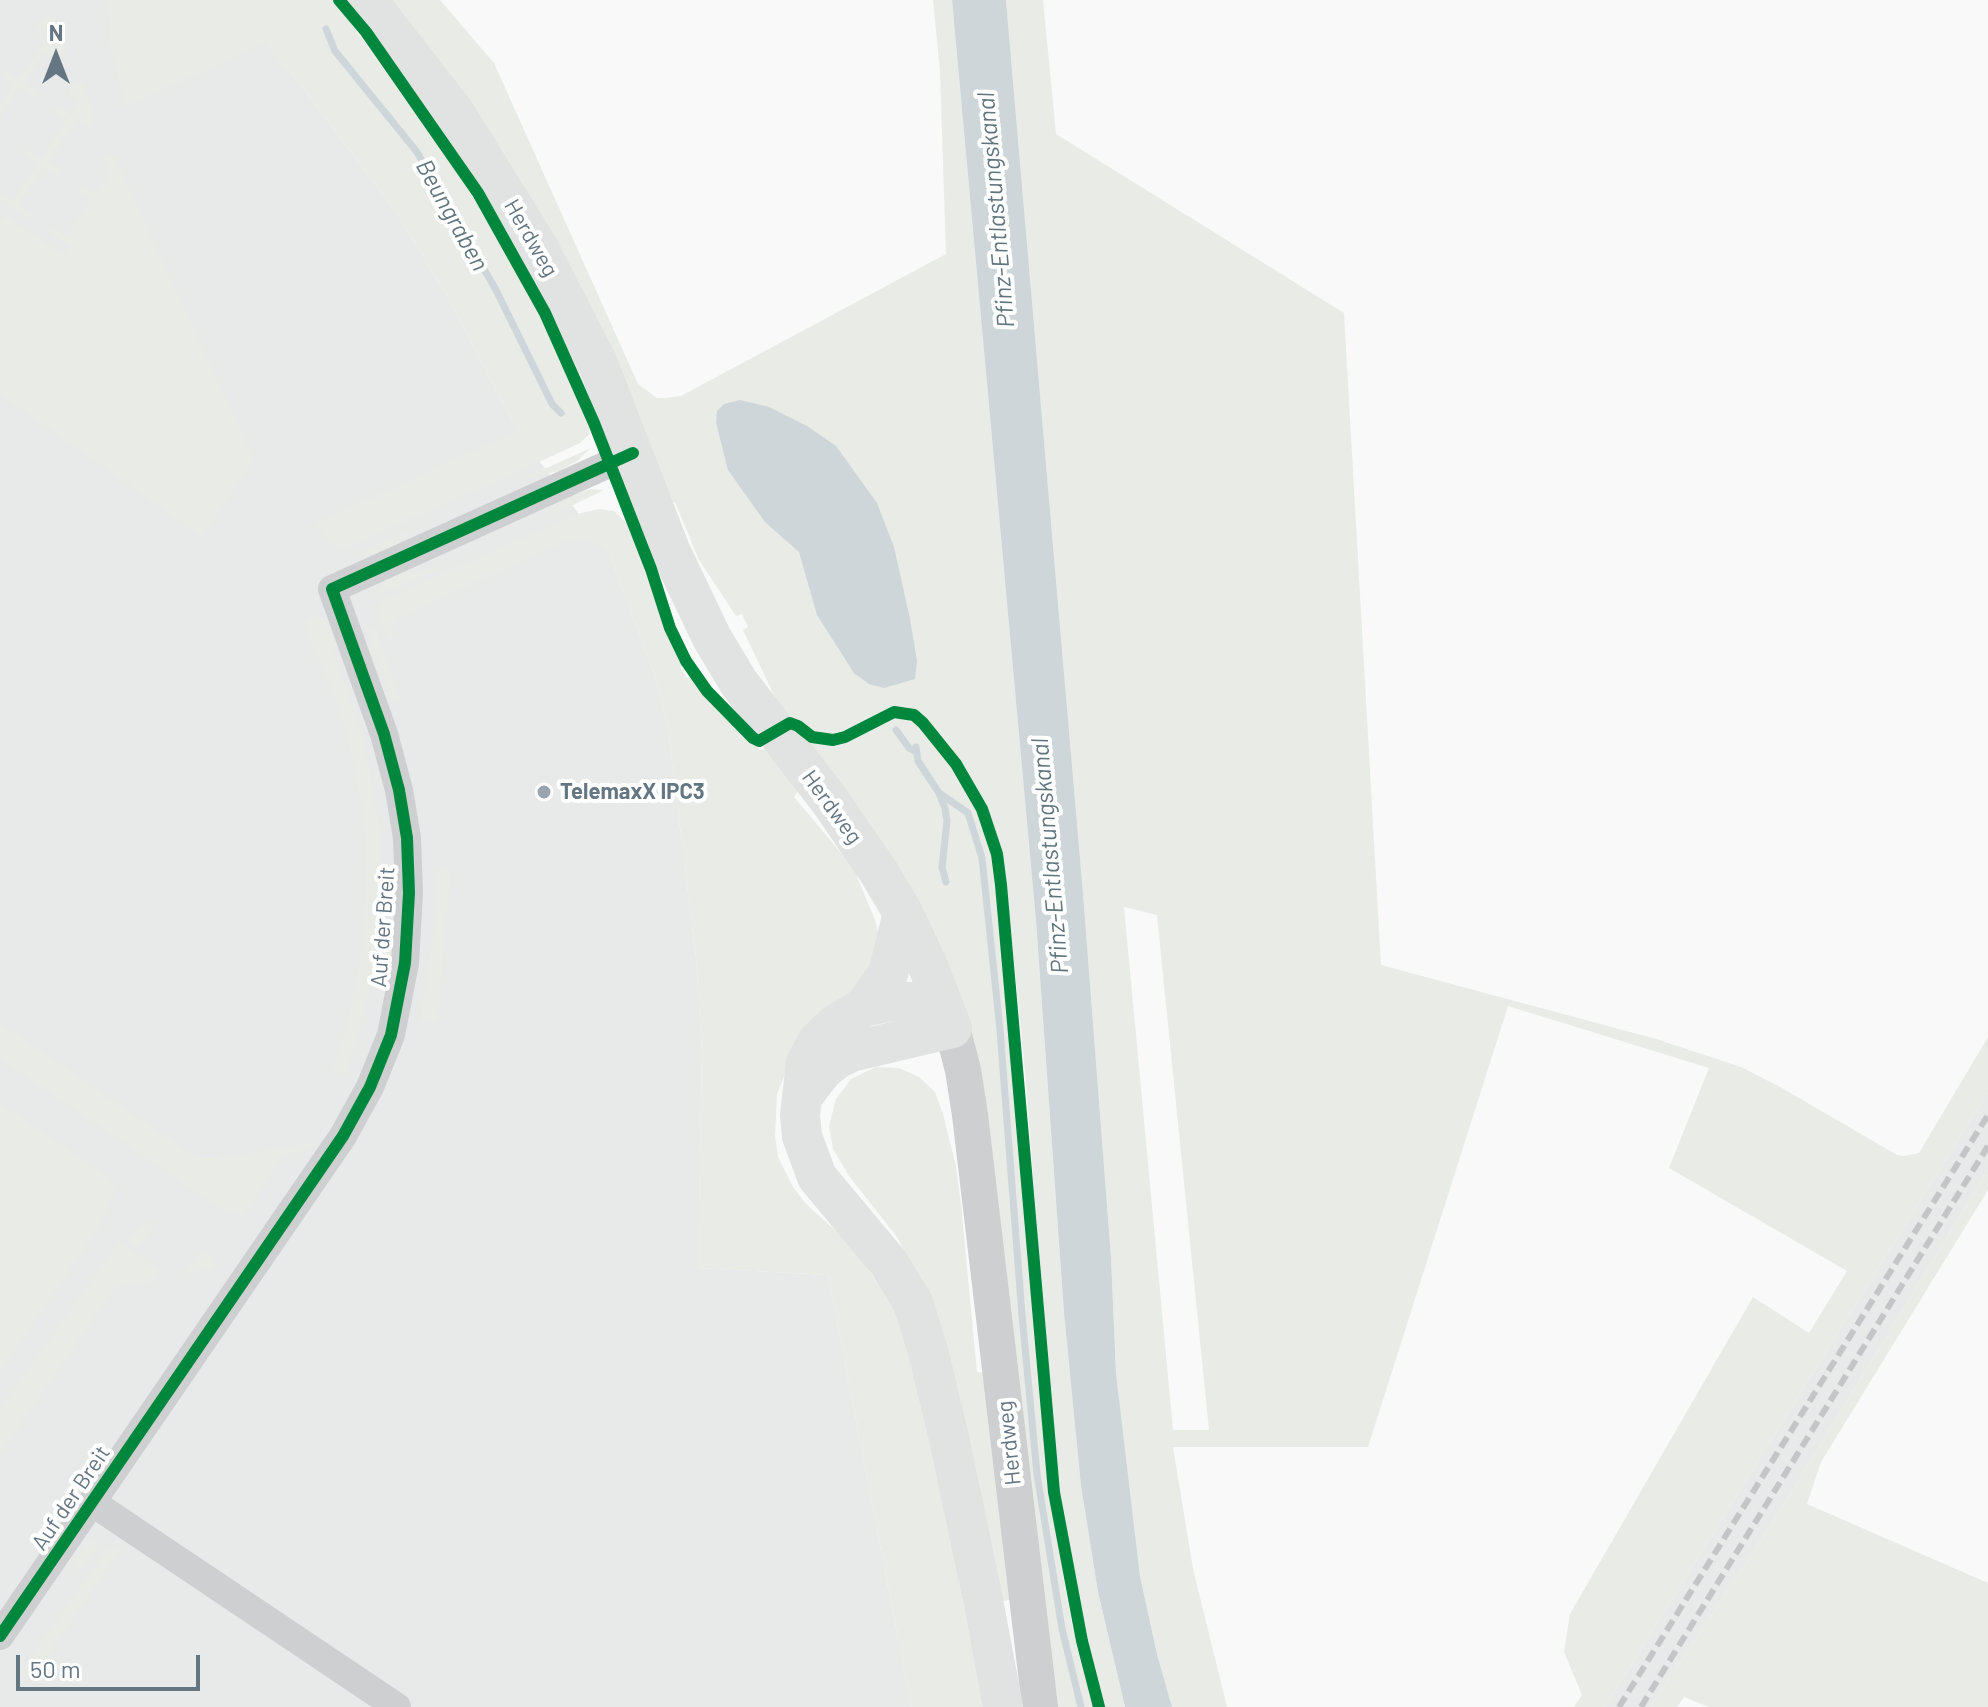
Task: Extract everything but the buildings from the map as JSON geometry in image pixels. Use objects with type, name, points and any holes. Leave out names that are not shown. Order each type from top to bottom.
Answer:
[{"type":"main road","name":"Herdweg","points":[[367,0],[455,113],[538,247],[598,364],[670,550],[712,638],[766,720],[830,801],[878,871],[903,913],[948,1016]]},
{"type":"main road","points":[[864,1007],[888,974],[903,913]]},
{"type":"main road","points":[[948,1016],[892,1001],[864,1007],[835,1025],[818,1041],[806,1063],[800,1115],[802,1136],[817,1177],[900,1278],[917,1315],[952,1453],[1003,1707]]},
{"type":"main road","points":[[803,1096],[823,1070],[851,1052],[948,1016]]},
{"type":"street","name":"Auf der Breit","points":[[0,1636],[343,1136],[370,1087],[391,1035],[405,963],[409,893],[407,838],[399,790],[384,734],[332,589],[633,453]]},
{"type":"street","name":"Herdweg","points":[[948,1016],[963,1070],[970,1115],[1040,1707]]},
{"type":"street","name":"Auf der Breit","points":[[93,1503],[397,1707]]},
{"type":"shaded area","points":[[0,0],[205,0],[265,43],[297,80],[398,215],[452,305],[517,431],[610,556],[654,674],[668,730],[696,958],[702,1052],[698,1268],[828,1275],[911,1707],[0,1707]]},
{"type":"shaded area","points":[[108,0],[334,0],[447,156],[517,268],[569,374],[589,427],[589,435],[580,443],[345,549],[329,543],[314,524],[517,431],[452,305],[398,215],[297,80],[265,44],[125,107],[111,51]]},
{"type":"shaded area","points":[[344,0],[349,0],[441,120],[563,330],[598,418],[599,429],[566,347],[473,178],[386,53]]},
{"type":"shaded area","points":[[379,0],[440,0],[494,63],[638,384],[657,398],[667,398],[681,396],[946,254],[940,71],[933,0],[952,0],[1036,921],[1064,1313],[1081,1486],[1098,1592],[1125,1707],[1102,1707],[1067,1539],[1052,1433],[1026,1082],[1005,869],[995,832],[972,785],[919,713],[892,706],[853,728],[828,735],[817,734],[784,716],[743,630],[748,627],[742,614],[736,616],[699,560],[675,502],[670,503]]},
{"type":"shaded area","points":[[1006,0],[1043,0],[1056,134],[1344,313],[1381,965],[1656,1039],[1741,1067],[1897,1155],[1904,1156],[1919,1153],[1988,1037],[1988,1092],[1605,1707],[1574,1707],[1582,1695],[1564,1652],[1570,1614],[1753,1297],[1809,1333],[1847,1271],[1669,1168],[1709,1068],[1508,1006],[1368,1447],[1173,1447],[1193,1569],[1227,1707],[1172,1707],[1140,1576],[1116,1373],[1111,1257]],"holes":[[[1124,907],[1157,915],[1209,1430],[1173,1430]]]},
{"type":"shaded area","points":[[47,15],[56,22],[66,51],[59,62],[44,53],[24,83],[38,93],[34,98],[20,88],[0,117],[0,106],[14,84],[1,75],[4,70],[18,79],[48,36],[34,26]]},
{"type":"shaded area","points":[[76,82],[84,84],[96,120],[91,129],[77,120],[48,162],[62,172],[58,177],[44,168],[24,198],[19,206],[32,215],[30,219],[0,199],[0,193],[12,201],[18,194],[38,163],[24,154],[28,149],[42,158],[67,120],[54,111],[57,106],[71,115],[80,101],[67,91]]},
{"type":"shaded area","points":[[108,153],[115,157],[254,459],[202,537],[0,394],[0,220],[5,215],[64,255],[69,246],[49,232],[52,228],[66,236],[91,199],[77,190],[81,184],[95,193],[110,172],[101,154]]},
{"type":"shaded area","points":[[591,448],[559,471],[515,482]]},
{"type":"shaded area","points":[[591,489],[604,490],[538,522],[570,496]]},
{"type":"shaded area","points":[[599,509],[614,511],[629,525],[648,569],[663,617],[685,663],[680,667],[687,678],[692,676],[760,750],[769,749],[800,788],[794,797],[853,867],[875,920],[884,957],[785,1074],[777,1094],[775,1136],[778,1157],[793,1187],[861,1258],[897,1314],[918,1369],[983,1707],[911,1707],[828,1275],[698,1268],[702,1052],[696,958],[668,730],[654,674],[610,556],[599,546],[584,541],[567,541],[406,614],[396,621],[392,629],[391,646],[378,619],[379,606],[385,599],[581,513]]},
{"type":"shaded area","points":[[426,522],[388,550],[367,556],[355,555]]},
{"type":"shaded area","points":[[451,563],[376,596],[394,577]]},
{"type":"shaded area","points":[[317,615],[327,619],[340,645],[334,653],[365,743],[381,838],[381,910],[374,973],[347,1076],[332,1071],[359,967],[365,909],[366,839],[346,734],[333,692],[305,629],[307,621]]},
{"type":"shaded area","points":[[369,629],[376,629],[402,704],[390,698],[371,644]]},
{"type":"shaded area","points":[[898,716],[917,723],[953,766],[979,810],[993,853],[1020,1121],[1043,1433],[1065,1587],[1093,1707],[1052,1707],[987,1121],[807,741],[836,744],[852,740]]},
{"type":"shaded area","points":[[436,869],[451,869],[438,1021],[420,1020],[432,941]]},
{"type":"shaded area","points":[[0,1023],[193,1155],[216,1158],[316,1142],[312,1150],[283,1155],[244,1216],[226,1212],[0,1059]]},
{"type":"shaded area","points":[[876,1067],[899,1068],[919,1077],[935,1092],[943,1114],[956,1167],[977,1372],[987,1373],[1010,1600],[994,1602],[922,1285],[897,1237],[849,1176],[833,1149],[829,1126],[836,1099],[851,1079]]},
{"type":"shaded area","points":[[1988,1092],[1988,1170],[1773,1522],[1650,1707],[1605,1707]]},
{"type":"shaded area","points":[[0,1103],[111,1179],[114,1188],[113,1198],[96,1232],[0,1372]]},
{"type":"shaded area","points":[[1988,1170],[1988,1190],[1821,1462],[1807,1504],[1988,1583],[1988,1707],[1709,1707],[1684,1697],[1677,1707],[1650,1707],[1773,1522]]},
{"type":"shaded area","points":[[159,1219],[138,1248],[128,1241],[142,1225]]},
{"type":"shaded area","points":[[119,1242],[161,1271],[154,1281],[116,1287],[0,1454],[0,1409]]},
{"type":"shaded area","points":[[202,1249],[213,1258],[215,1263],[212,1269],[183,1275]]},
{"type":"shaded area","points":[[90,1540],[96,1540],[96,1548],[78,1571],[71,1566]]},
{"type":"shaded area","points":[[107,1549],[121,1549],[33,1677],[15,1679]]},
{"type":"water","name":"Pfinz-Entlastungskanal","points":[[952,0],[1006,0],[1083,893],[1111,1257],[1116,1373],[1140,1576],[1172,1707],[1125,1707],[1098,1592],[1081,1486],[1064,1313],[1036,921]]},
{"type":"water","points":[[740,400],[769,407],[807,426],[836,446],[877,503],[894,547],[910,619],[917,661],[915,679],[884,688],[869,684],[854,673],[817,615],[799,552],[765,522],[728,470],[716,423],[717,411],[724,404]]},
{"type":"waterway","name":"Beungraben","points":[[326,29],[335,51],[417,152],[496,290],[552,404],[561,413]]},
{"type":"waterway","points":[[896,730],[909,748],[916,752]]},
{"type":"waterway","name":"Beungraben","points":[[916,747],[918,761],[945,808],[947,821],[942,867],[946,882]]},
{"type":"waterway","name":"Beungraben","points":[[939,793],[968,813],[982,858],[1000,1030],[1037,1474],[1062,1629],[1081,1707]]},
{"type":"railway","points":[[1619,1707],[1988,1115]]},
{"type":"railway","points":[[1641,1707],[1988,1146]]},
{"type":"cycle path","points":[[339,0],[366,32],[478,193],[545,313],[594,423],[651,569],[670,628],[686,661],[707,691],[759,741],[790,723],[812,737],[833,740],[894,712],[914,715],[956,764],[982,809],[997,854],[1001,885],[1054,1492],[1082,1641],[1099,1707]]},
{"type":"cycle path","points":[[0,1636],[343,1136],[370,1087],[391,1035],[405,963],[409,893],[407,838],[399,790],[384,734],[332,589],[633,453]]},
{"type":"place","name":"TelemaxX IPC3","points":[[544,792]]}]
